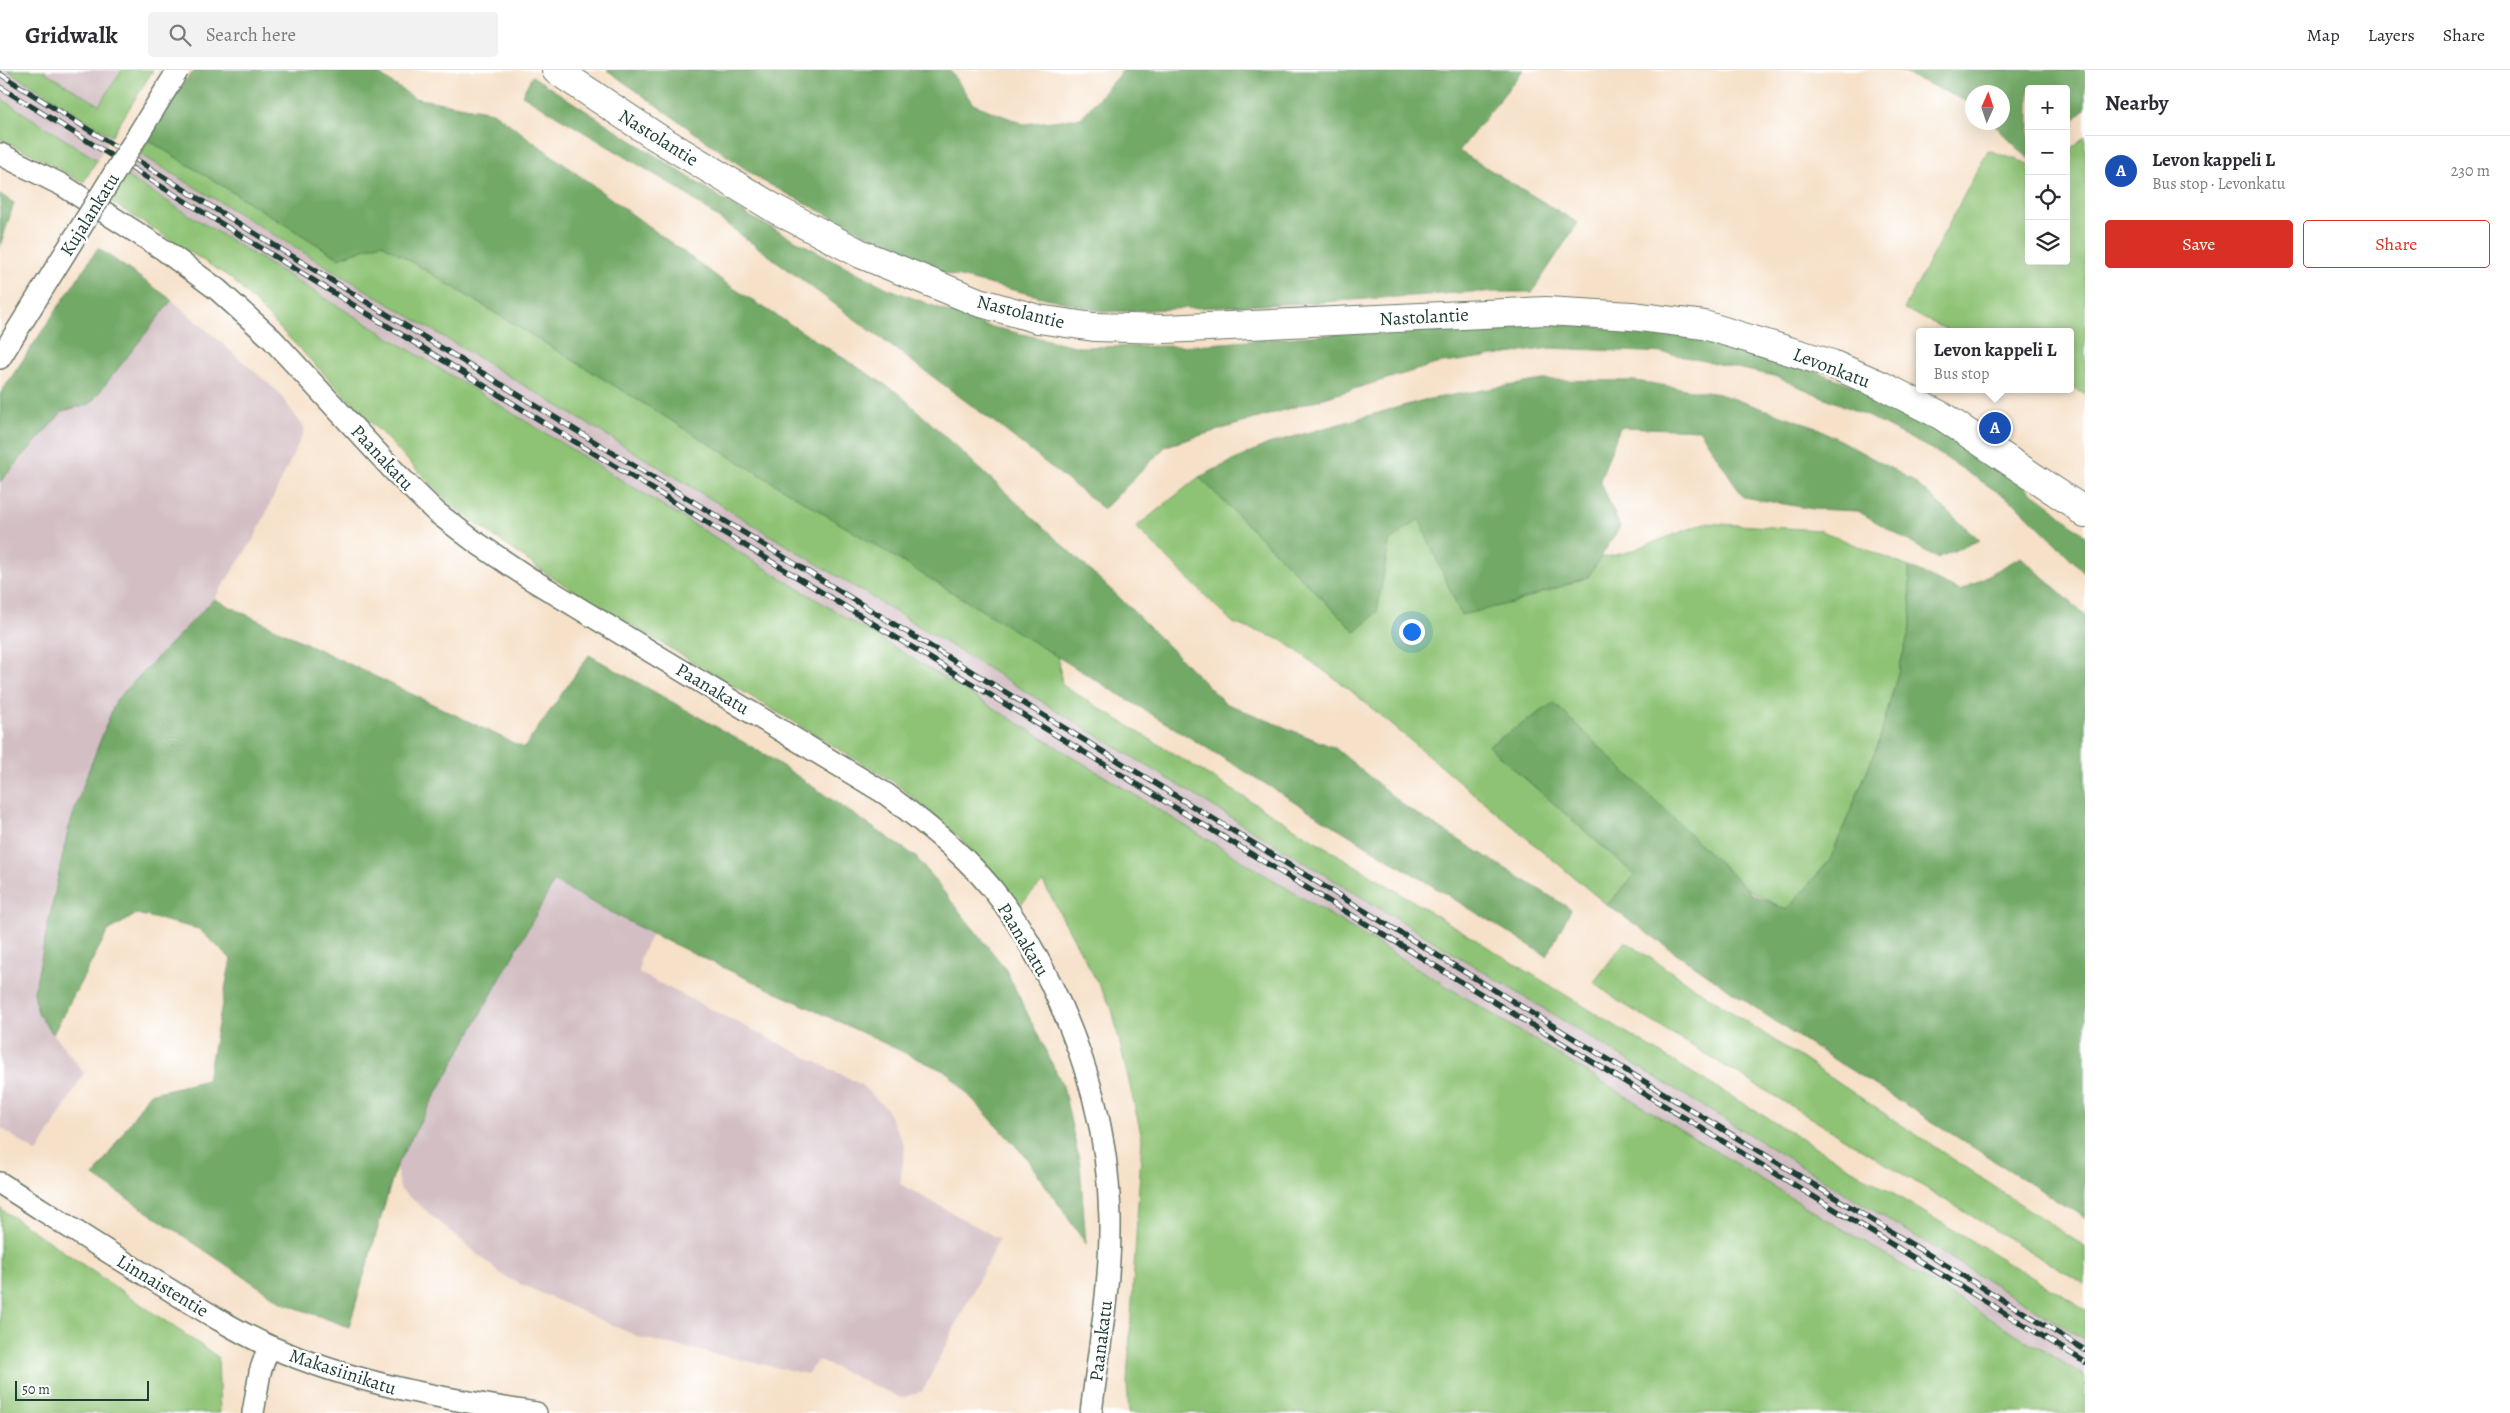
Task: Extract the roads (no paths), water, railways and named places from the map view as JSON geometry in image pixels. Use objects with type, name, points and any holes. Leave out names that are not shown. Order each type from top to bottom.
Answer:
[{"type":"main road","name":"Nastolantie","points":[[556,70],[663,141],[777,210],[861,254],[978,302],[1038,318],[1094,328],[1165,329],[1546,311]]},
{"type":"main road","name":"Levonkatu","points":[[1546,311],[1632,316],[1704,325],[1832,364],[1942,416],[2074,504],[2085,514]]},
{"type":"street","name":"Kujalankatu","points":[[0,358],[178,70]]},
{"type":"street","name":"Paanakatu","points":[[0,154],[62,185],[164,250],[218,290],[272,339],[396,474],[436,512],[474,541],[529,578],[886,794],[931,828],[966,861],[1004,904],[1033,949],[1084,1059],[1097,1106],[1107,1163],[1110,1218],[1109,1270],[1091,1413]]},
{"type":"street","name":"Linnaistentie","points":[[0,1183],[180,1296],[269,1346]]},
{"type":"street","points":[[253,1413],[260,1372],[269,1346]]},
{"type":"street","name":"Makasiinikatu","points":[[269,1346],[345,1374],[392,1388],[439,1398],[536,1413]]},
{"type":"railway","points":[[0,74],[207,204],[595,442],[2085,1350]]},
{"type":"railway","points":[[0,87],[590,451],[2085,1362]]},
{"type":"place","name":"Levon kappeli L","points":[[1995,428]]}]
